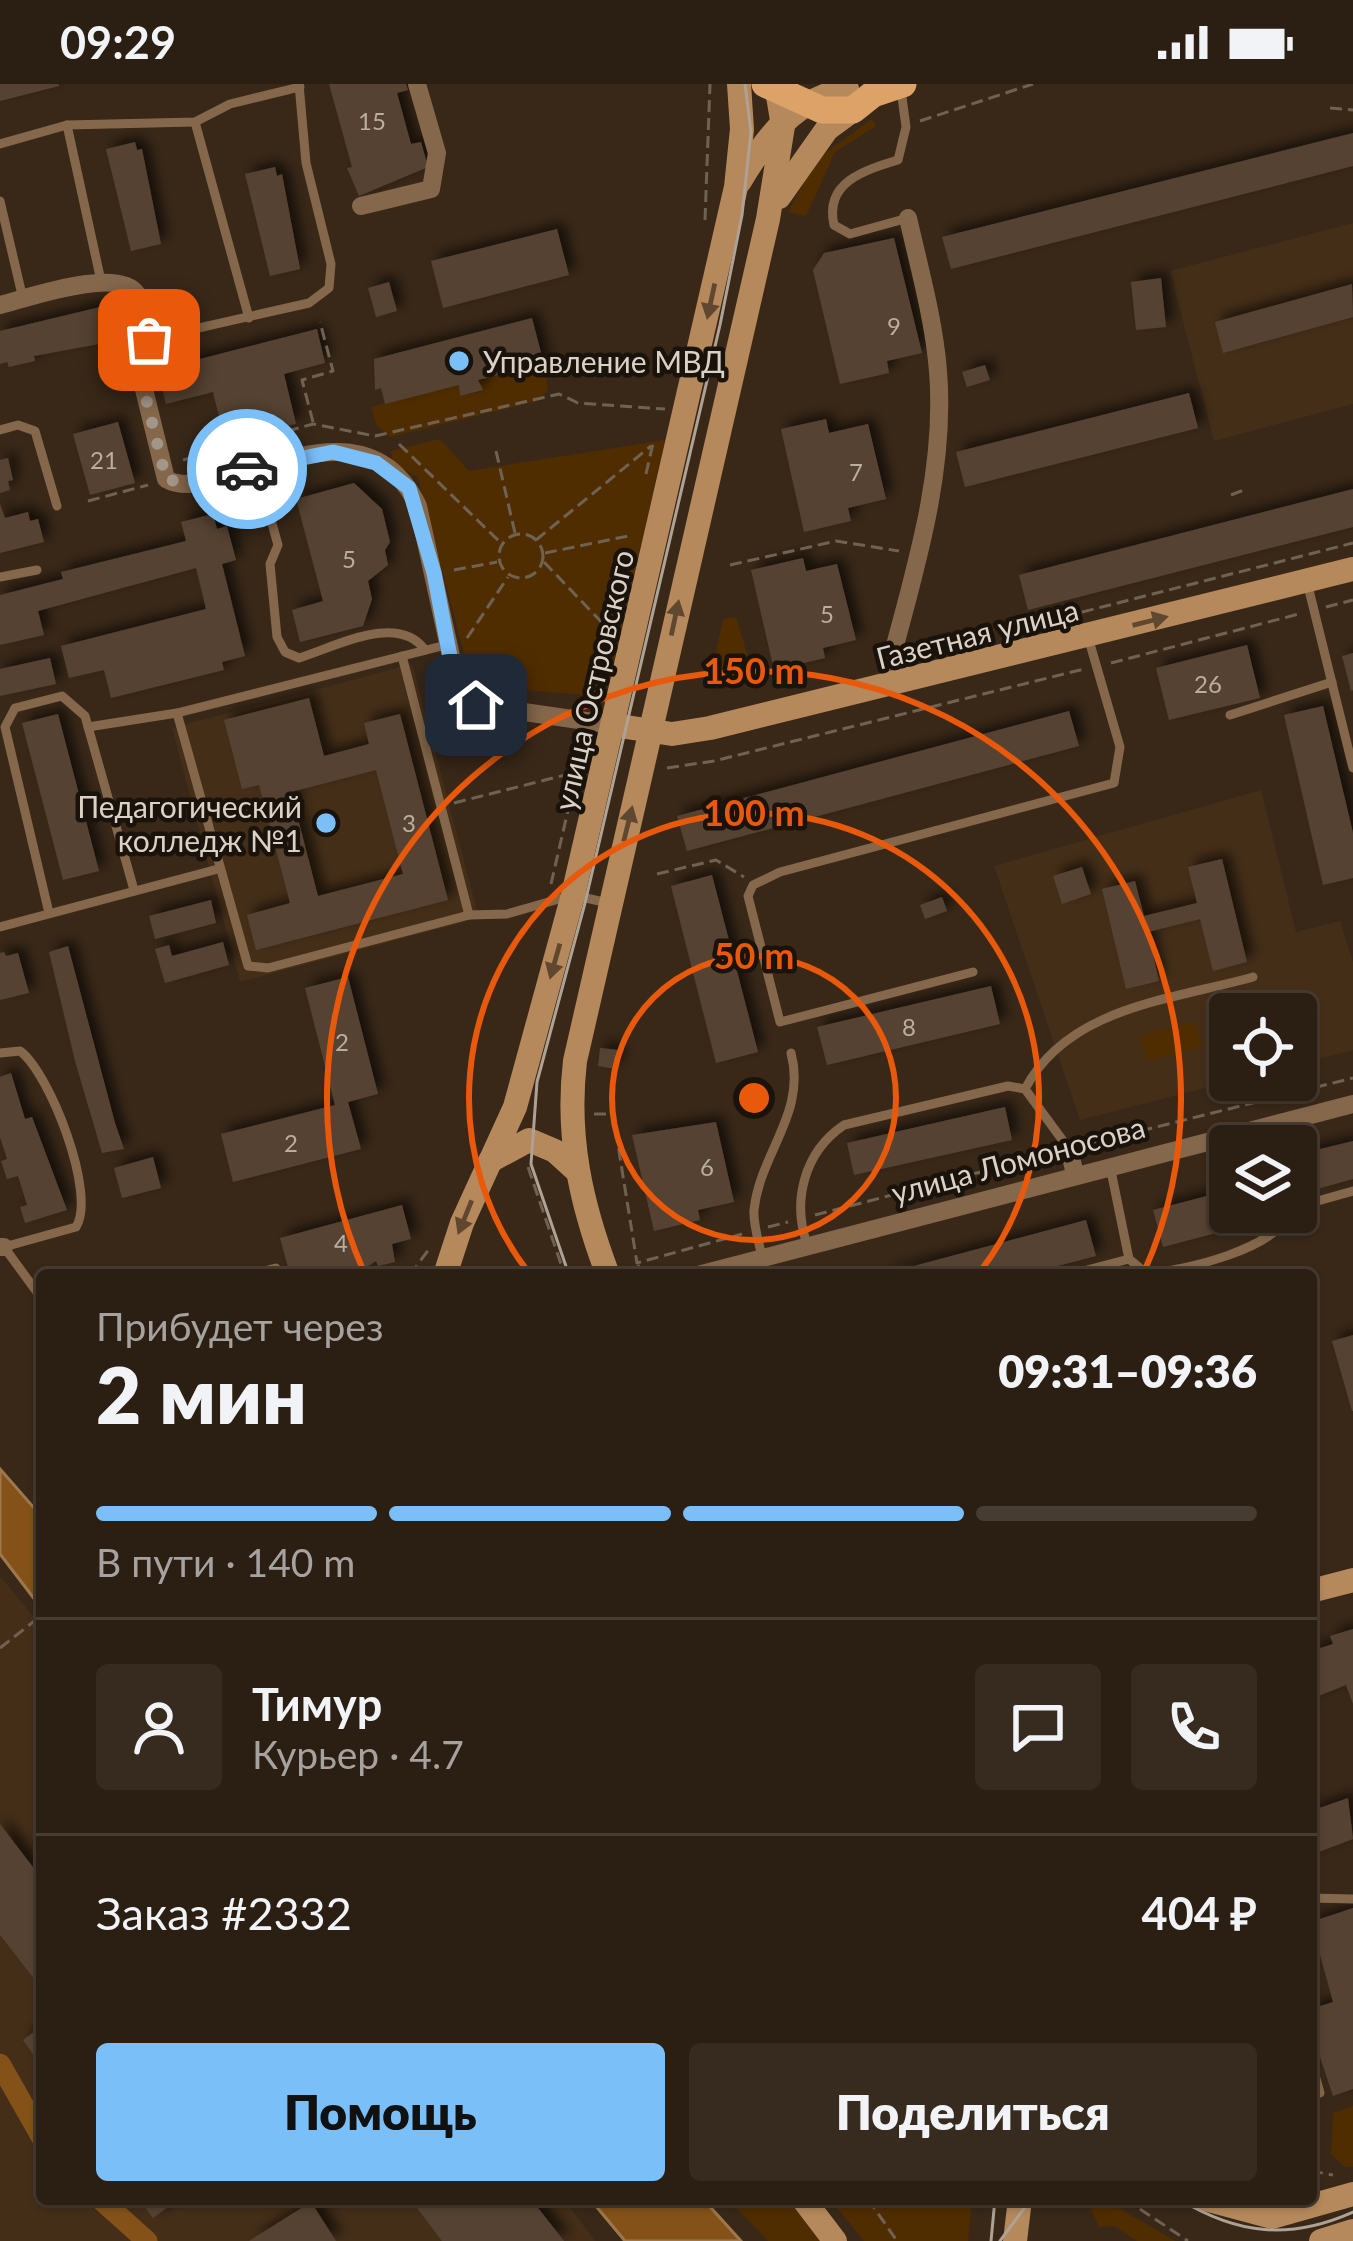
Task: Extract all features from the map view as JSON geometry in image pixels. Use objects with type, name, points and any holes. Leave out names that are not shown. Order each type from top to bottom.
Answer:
[{"type":"main road","name":"улица Островского","points":[[447,1269],[514,1107],[573,895],[601,724],[736,187],[742,129],[739,84]]},
{"type":"main road","points":[[781,97],[869,91]]},
{"type":"main road","points":[[769,215],[790,176],[827,129],[869,91]]},
{"type":"main road","points":[[736,187],[781,97]]},
{"type":"main road","points":[[606,1269],[577,1171],[568,1113],[574,1061],[769,215],[781,97]]},
{"type":"main road","name":"Газетная улица","points":[[601,724],[650,733],[710,728],[1353,569]]},
{"type":"main road","points":[[490,1161],[529,1140],[555,1150],[577,1171]]},
{"type":"main road","points":[[1317,1589],[1353,1580]]},
{"type":"main road","points":[[1227,2205],[1272,2217],[1353,2194]]},
{"type":"main road","points":[[808,2205],[835,2241]]},
{"type":"main road","points":[[1015,2241],[1019,2205]]},
{"type":"street","points":[[361,206],[431,189],[437,153],[417,84]]},
{"type":"street","points":[[896,684],[891,660],[929,508],[939,387],[908,218]]},
{"type":"street","points":[[0,305],[100,281],[129,286],[139,296],[149,340],[140,358],[140,374],[162,472],[175,484],[190,484],[333,452],[376,463],[409,488],[434,573],[460,697],[601,724]]},
{"type":"street","name":"улица Ломоносова","points":[[1272,1125],[1353,1104]]},
{"type":"street","name":"улица Ломоносова","points":[[719,1269],[1209,1141]]},
{"type":"street","points":[[1069,1149],[1075,1174]]},
{"type":"lane","points":[[0,144],[67,125],[195,122],[230,104],[300,86],[306,163],[332,277],[321,297],[149,340]]},
{"type":"lane","points":[[869,91],[906,127],[898,160],[860,172],[835,194],[831,211],[839,231],[850,234],[908,218]]},
{"type":"lane","points":[[195,122],[249,318]]},
{"type":"lane","points":[[67,125],[100,281]]},
{"type":"lane","points":[[0,201],[23,299]]},
{"type":"lane","points":[[0,430],[19,425],[35,430],[57,506]]},
{"type":"lane","points":[[266,502],[278,545],[271,564],[277,637],[285,652],[299,658],[394,631],[413,636],[425,650]]},
{"type":"lane","points":[[0,578],[37,570]]},
{"type":"lane","points":[[1307,580],[1353,769]]},
{"type":"lane","points":[[973,972],[780,1022],[749,907],[753,885],[779,872],[1114,783],[1120,747],[1088,637]]},
{"type":"lane","points":[[88,727],[177,713],[425,650],[451,652]]},
{"type":"lane","points":[[401,656],[469,915]]},
{"type":"lane","points":[[1230,715],[1332,682]]},
{"type":"lane","points":[[49,913],[5,727],[15,708],[62,696],[78,707],[88,727],[134,890]]},
{"type":"lane","points":[[177,713],[242,956],[257,970],[469,915],[507,914],[573,895],[608,903]]},
{"type":"lane","points":[[1341,719],[1353,716]]},
{"type":"lane","points":[[0,927],[218,869]]},
{"type":"lane","points":[[1025,1089],[1057,1044],[1079,1029],[1253,977]]},
{"type":"lane","points":[[0,1053],[20,1051],[53,1091],[83,1209],[69,1231],[2,1247],[36,1291]]},
{"type":"lane","points":[[762,1257],[754,1205],[790,1116],[798,1078],[791,1053]]},
{"type":"lane","points":[[807,1244],[798,1219],[806,1174],[824,1143],[844,1124],[1008,1086],[1025,1089],[1069,1149]]},
{"type":"lane","points":[[1110,1166],[1129,1259],[1136,1269]]},
{"type":"lane","points":[[1317,1202],[1353,1191]]},
{"type":"lane","points":[[1171,1269],[1242,1249],[1275,1233]]},
{"type":"lane","points":[[1091,1269],[1129,1259]]},
{"type":"lane","points":[[272,1269],[276,1268]]},
{"type":"lane","points":[[1317,1898],[1353,1898]]},
{"type":"lane","points":[[1317,2082],[1320,2093]]},
{"type":"path","points":[[703,227],[710,84]]},
{"type":"path","points":[[906,127],[1033,84]]},
{"type":"path","points":[[1330,108],[1353,110]]},
{"type":"path","points":[[313,424],[302,380],[333,371],[320,322]]},
{"type":"path","points":[[88,501],[150,485],[169,464],[313,424],[374,436],[559,394],[578,403],[667,409]]},
{"type":"path","points":[[399,445],[502,544]]},
{"type":"path","points":[[536,540],[652,445],[643,490]]},
{"type":"path","points":[[496,451],[515,535]]},
{"type":"path","points":[[1231,494],[1246,490]]},
{"type":"path","points":[[515,535],[536,540],[542,562],[526,578],[509,575],[499,562],[502,544],[515,535]]},
{"type":"path","points":[[543,554],[633,535],[628,554]]},
{"type":"path","points":[[730,565],[836,541],[919,554]]},
{"type":"path","points":[[1029,625],[1353,543]]},
{"type":"path","points":[[434,573],[499,562]]},
{"type":"path","points":[[542,562],[552,565],[610,631],[615,612]]},
{"type":"path","points":[[451,652],[509,575]]},
{"type":"path","points":[[675,768],[1353,600]]},
{"type":"path","points":[[547,904],[577,772],[601,724]]},
{"type":"path","points":[[441,806],[577,772]]},
{"type":"path","points":[[657,874],[716,860],[753,885]]},
{"type":"path","points":[[637,1263],[1353,1078]]},
{"type":"path","points":[[614,1114],[640,1269]]},
{"type":"path","points":[[526,1163],[562,1267],[558,1269]]},
{"type":"path","points":[[0,1648],[36,1620]]},
{"type":"path","points":[[1317,2172],[1332,2175]]},
{"type":"path","points":[[872,2205],[897,2241]]},
{"type":"path","points":[[1134,2205],[1188,2241]]},
{"type":"shaded area","points":[[872,119],[876,126],[835,152],[806,216],[788,212],[817,159]]},
{"type":"shaded area","points":[[1353,223],[1353,404],[1214,441],[1170,271]]},
{"type":"shaded area","points":[[544,364],[548,391],[533,402],[390,437],[377,426],[371,407],[459,385],[460,396],[482,391],[478,380]]},
{"type":"shaded area","points":[[440,439],[469,471],[665,440],[610,679],[600,696],[486,687],[469,673],[418,477],[393,463],[391,451]]},
{"type":"shaded area","points":[[736,617],[753,673],[723,681],[711,675],[723,619]]},
{"type":"shaded area","name":"Педагогический колледж №1","points":[[412,664],[479,918],[240,982],[172,728]]},
{"type":"shaded area","points":[[1261,790],[1296,932],[1340,921],[1353,962],[1353,1050],[1317,1059],[1317,993],[1209,993],[1209,1087],[1080,1120],[994,866]]},
{"type":"shaded area","points":[[1196,1022],[1202,1047],[1147,1061],[1140,1035]]},
{"type":"shaded area","points":[[0,1469],[36,1510],[36,1601],[0,1554]]},
{"type":"shaded area","points":[[0,1576],[36,1620],[36,2205],[568,2205],[595,2241],[0,2241]]},
{"type":"shaded area","points":[[1353,2106],[1353,2167],[1345,2167],[1331,2154],[1333,2113]]},
{"type":"shaded area","points":[[595,2205],[708,2205],[741,2241],[625,2241]]},
{"type":"shaded area","points":[[734,2205],[792,2205],[821,2241],[768,2241]]},
{"type":"shaded area","points":[[835,2205],[971,2205],[968,2241],[864,2241]]},
{"type":"shaded area","points":[[1117,2207],[1175,2241],[1137,2241],[1114,2226],[1099,2227],[1091,2209]]},
{"type":"building","points":[[0,84],[59,84],[59,86],[0,101]]},
{"type":"building","points":[[329,84],[406,84],[408,90],[397,93],[411,144],[421,142],[428,167],[359,196],[347,168],[352,167]]},
{"type":"building","points":[[1353,133],[1353,166],[951,269],[942,237]]},
{"type":"building","points":[[135,142],[137,150],[142,149],[161,244],[131,251],[106,149]]},
{"type":"building","points":[[275,167],[277,176],[282,174],[300,269],[270,276],[245,174]]},
{"type":"building","points":[[557,229],[569,275],[443,308],[431,261]]},
{"type":"building","points":[[894,238],[922,353],[887,361],[889,373],[840,384],[813,270],[824,253]]},
{"type":"building","points":[[1161,278],[1166,327],[1136,330],[1131,282]]},
{"type":"building","points":[[389,282],[397,311],[376,317],[368,288]]},
{"type":"building","points":[[1352,284],[1353,317],[1223,353],[1215,322]]},
{"type":"building","points":[[121,302],[128,332],[109,337],[110,342],[34,356],[35,361],[9,367],[7,362],[0,364],[0,331]]},
{"type":"building","name":"Управление МВД","points":[[532,318],[544,364],[478,380],[483,390],[460,396],[459,385],[385,404],[381,388],[375,390],[374,359]]},
{"type":"building","points":[[317,329],[325,363],[284,374],[296,424],[225,441],[213,392],[166,404],[157,370]]},
{"type":"building","points":[[985,365],[990,380],[967,387],[962,372]]},
{"type":"building","points":[[1189,393],[1198,428],[965,487],[956,452]]},
{"type":"building","points":[[826,419],[829,433],[868,424],[886,499],[848,508],[851,521],[804,532],[781,429]]},
{"type":"building","points":[[118,422],[135,483],[90,495],[73,434]]},
{"type":"building","points":[[8,458],[13,480],[8,481],[10,490],[0,493],[0,460]]},
{"type":"building","points":[[354,483],[382,509],[390,542],[385,550],[388,565],[368,581],[372,599],[363,626],[300,642],[292,610],[323,601],[296,499]]},
{"type":"building","points":[[1353,489],[1353,527],[1028,610],[1019,575]]},
{"type":"building","points":[[0,504],[5,518],[28,512],[30,521],[38,519],[44,542],[0,553]]},
{"type":"building","points":[[213,514],[217,529],[227,526],[236,560],[222,564],[245,656],[222,662],[224,670],[111,698],[104,670],[69,678],[61,646],[206,609],[196,568],[38,611],[44,635],[0,645],[0,595],[63,579],[61,572],[186,541],[181,522]]},
{"type":"building","points":[[803,558],[806,571],[837,564],[856,640],[823,648],[825,658],[774,670],[751,570]]},
{"type":"building","points":[[1247,645],[1260,698],[1169,720],[1156,668]]},
{"type":"building","points":[[1353,653],[1353,690],[1351,691],[1342,656]]},
{"type":"building","points":[[50,658],[56,684],[0,696],[0,669]]},
{"type":"building","points":[[309,698],[324,756],[369,744],[364,723],[400,714],[448,900],[256,950],[247,915],[290,903],[259,785],[242,789],[224,720]],"holes":[[[376,770],[403,874],[318,896],[291,792]]]},
{"type":"building","points":[[1323,706],[1353,833],[1353,878],[1323,885],[1284,715]]},
{"type":"building","points":[[1069,711],[1079,746],[687,851],[677,816]]},
{"type":"building","points":[[58,714],[99,871],[63,880],[22,723]]},
{"type":"building","points":[[1222,859],[1247,962],[1213,971],[1200,919],[1148,932],[1159,981],[1126,989],[1102,889],[1135,881],[1144,916],[1197,903],[1188,867]]},
{"type":"building","points":[[1082,867],[1091,894],[1062,904],[1053,876]]},
{"type":"building","points":[[712,875],[758,1052],[716,1063],[671,886]]},
{"type":"building","points":[[942,897],[947,911],[925,919],[920,905]]},
{"type":"building","points":[[211,900],[216,923],[155,939],[149,916]]},
{"type":"building","points":[[223,942],[229,965],[165,983],[155,949],[169,945],[172,956]]},
{"type":"building","points":[[68,946],[124,1149],[102,1153],[75,1061],[49,952]]},
{"type":"building","points":[[0,953],[6,956],[18,953],[29,993],[0,1000]]},
{"type":"building","points":[[348,977],[378,1094],[348,1102],[361,1149],[233,1182],[221,1134],[335,1105],[305,988]]},
{"type":"building","points":[[991,986],[1000,1024],[827,1065],[817,1027]]},
{"type":"building","points":[[600,1048],[618,1050],[616,1069],[598,1066]]},
{"type":"building","points":[[11,1073],[25,1119],[32,1117],[67,1210],[25,1223],[20,1207],[27,1205],[18,1176],[7,1179],[1,1161],[7,1159],[0,1137],[0,1077]]},
{"type":"building","points":[[1005,1107],[1012,1140],[854,1175],[847,1143]]},
{"type":"building","points":[[716,1122],[734,1202],[698,1210],[700,1220],[654,1231],[632,1135]]},
{"type":"building","points":[[1353,1141],[1353,1179],[1317,1189],[1317,1150]]},
{"type":"building","points":[[153,1157],[161,1188],[122,1198],[114,1168]]},
{"type":"building","points":[[1209,1195],[1209,1233],[1216,1233],[1163,1247],[1153,1210]]},
{"type":"building","points":[[402,1205],[411,1239],[392,1244],[395,1262],[378,1266],[376,1261],[364,1269],[288,1269],[280,1238]]},
{"type":"building","points":[[1086,1220],[1096,1256],[1046,1269],[902,1269]]},
{"type":"building","points":[[1353,1335],[1353,1411],[1352,1411],[1332,1341]]},
{"type":"building","points":[[1353,1629],[1353,1704],[1346,1685],[1317,1697],[1317,1649],[1333,1644],[1330,1636]]},
{"type":"building","points":[[1348,1798],[1353,1839],[1317,1853],[1317,1809]]},
{"type":"building","points":[[0,1824],[36,1871],[36,1981],[0,1935]]},
{"type":"building","points":[[1353,1908],[1353,2089],[1333,2096],[1317,2048],[1317,2007],[1333,2002],[1317,1944],[1317,1920]]},
{"type":"building","points":[[36,2030],[36,2058],[23,2040]]},
{"type":"building","points":[[143,2205],[171,2205],[153,2218]]},
{"type":"building","points":[[313,2205],[336,2241],[249,2241]]},
{"type":"building","points":[[415,2205],[536,2205],[564,2241],[442,2241]]},
{"type":"waterway","points":[[0,2064],[36,2127]]},
{"type":"waterway","points":[[107,2205],[147,2241]]},
{"type":"tram line","points":[[567,1269],[531,1164],[537,1082],[585,903],[720,325],[742,215],[751,132],[745,84]]},
{"type":"tram line","points":[[991,2241],[994,2205]]},
{"type":"tram line","points":[[1000,2241],[1027,2205]]},
{"type":"tram line","points":[[1190,2205],[1222,2220],[1264,2230],[1308,2227],[1353,2212]]},
{"type":"way so far","points":[[149,340],[142,350],[140,374],[166,479],[190,484],[247,469]]},
{"type":"place","name":"Управление МВД","points":[[459,361]]},
{"type":"place","name":"Педагогический колледж №1","points":[[326,823]]},
{"type":"route","points":[[247,469],[333,452],[376,463],[409,488],[434,573],[455,683],[460,697],[476,705]]}]
